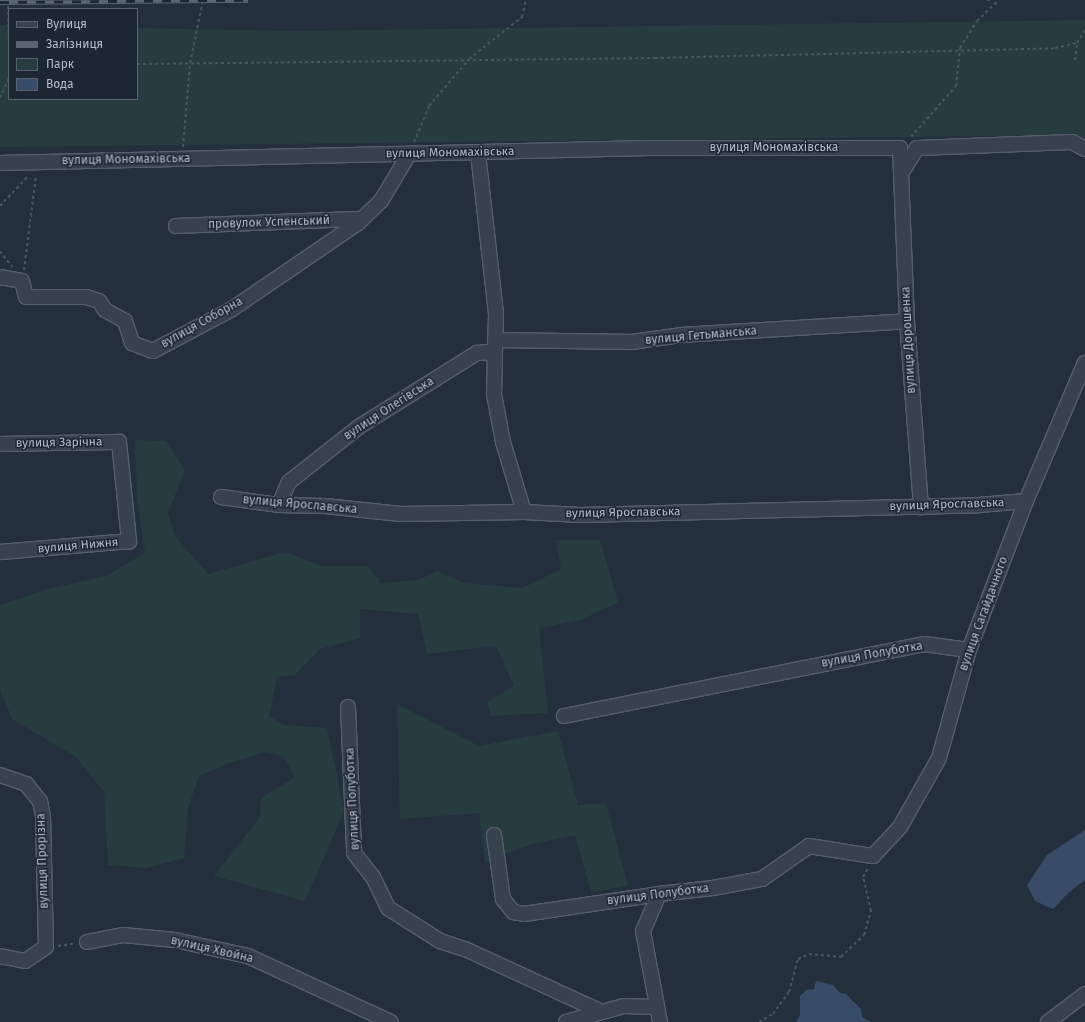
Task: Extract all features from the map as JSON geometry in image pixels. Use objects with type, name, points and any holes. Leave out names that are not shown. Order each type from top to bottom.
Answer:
[{"type":"street","points":[[902,172],[917,148],[1072,142],[1085,149]]},
{"type":"street","name":"вулиця Мономахівська","points":[[0,163],[649,148],[900,148]]},
{"type":"street","name":"вулиця Дорошенка","points":[[900,148],[907,321],[922,507]]},
{"type":"street","points":[[478,153],[496,314],[494,394],[504,442],[524,512]]},
{"type":"street","name":"вулиця Соборна","points":[[22,280],[26,297],[86,297],[99,301],[105,310],[126,321],[132,343],[153,351],[232,309],[362,219],[381,201],[409,154]]},
{"type":"street","name":"провулок Успенський","points":[[176,226],[362,219]]},
{"type":"street","points":[[0,277],[22,280]]},
{"type":"street","name":"вулиця Гетьманська","points":[[495,340],[632,342],[681,335],[907,321]]},
{"type":"street","name":"вулиця Олегівська","points":[[279,505],[289,482],[360,426],[477,353],[488,352],[495,359]]},
{"type":"street","name":"вулиця Сагайдачного","points":[[873,856],[900,827],[939,758],[969,650],[1026,501],[1085,363]]},
{"type":"street","name":"вулиця Зарічна","points":[[0,444],[119,442]]},
{"type":"street","name":"вулиця Нижня","points":[[0,552],[129,541],[119,442]]},
{"type":"street","name":"вулиця Ярославська","points":[[221,497],[279,505],[325,506],[401,514],[524,512],[581,515],[922,507],[1026,501]]},
{"type":"street","name":"вулиця Полуботка","points":[[564,716],[924,644],[969,650]]},
{"type":"street","name":"вулиця Полуботка","points":[[348,707],[354,853],[373,877],[388,908],[440,941],[465,949],[602,1012]]},
{"type":"street","name":"вулиця Прорізна","points":[[0,776],[26,784],[40,801],[43,816],[46,947]]},
{"type":"street","name":"вулиця Полуботка","points":[[494,835],[503,899],[513,912],[524,914],[659,894],[712,888],[762,878],[809,846],[873,856]]},
{"type":"street","points":[[659,894],[643,931],[660,1022]]},
{"type":"street","name":"вулиця Хвойна","points":[[87,942],[123,935],[174,940],[248,956],[391,1022]]},
{"type":"street","points":[[0,956],[25,961],[46,947]]},
{"type":"street","points":[[1048,1022],[1085,994]]},
{"type":"street","points":[[566,1022],[624,1006],[656,1007]]},
{"type":"path","points":[[182,159],[190,63],[203,0]]},
{"type":"path","points":[[409,154],[429,106],[469,59],[522,17],[526,0]]},
{"type":"path","points":[[987,0],[992,1],[993,5]]},
{"type":"path","points":[[900,148],[956,86],[960,48],[977,21],[999,0]]},
{"type":"path","points":[[1075,60],[1077,43],[1085,30]]},
{"type":"path","points":[[138,64],[655,58],[960,48],[1056,48],[1077,43]]},
{"type":"path","points":[[0,98],[8,80]]},
{"type":"path","points":[[0,206],[35,168],[38,162]]},
{"type":"path","points":[[22,280],[38,162]]},
{"type":"path","points":[[759,1022],[773,1014],[790,992],[798,959],[809,954],[841,957],[864,935],[871,911],[863,877],[873,856]]},
{"type":"path","points":[[46,947],[87,942]]},
{"type":"green space","points":[[1085,20],[1085,139],[1079,135],[0,147],[0,25],[8,25],[8,100],[138,100],[138,28],[295,31]]},
{"type":"green space","points":[[135,440],[166,441],[185,470],[168,513],[175,536],[208,574],[285,552],[323,566],[368,566],[381,583],[419,580],[437,571],[464,583],[523,588],[561,569],[556,540],[600,540],[618,602],[581,620],[539,628],[548,713],[491,716],[487,702],[514,686],[496,646],[427,654],[418,614],[360,609],[360,638],[320,649],[295,675],[277,677],[269,716],[284,725],[327,728],[344,811],[305,901],[214,876],[260,817],[261,798],[295,777],[283,756],[266,752],[229,763],[199,776],[188,808],[184,858],[146,868],[108,865],[104,792],[76,757],[12,719],[0,689],[0,605],[47,589],[106,576],[145,553],[137,500]]},
{"type":"green space","points":[[397,704],[479,746],[558,731],[578,805],[606,803],[628,886],[591,892],[575,835],[529,845],[485,862],[479,813],[400,819]]},
{"type":"water","points":[[1085,830],[1085,880],[1068,893],[1053,909],[1035,901],[1027,885],[1047,855]]},
{"type":"water","points":[[816,981],[833,985],[840,993],[846,994],[861,1009],[862,1017],[871,1022],[796,1022],[800,1015],[800,996],[806,990],[814,989]]},
{"type":"railway","points":[[0,2],[248,0]]}]
